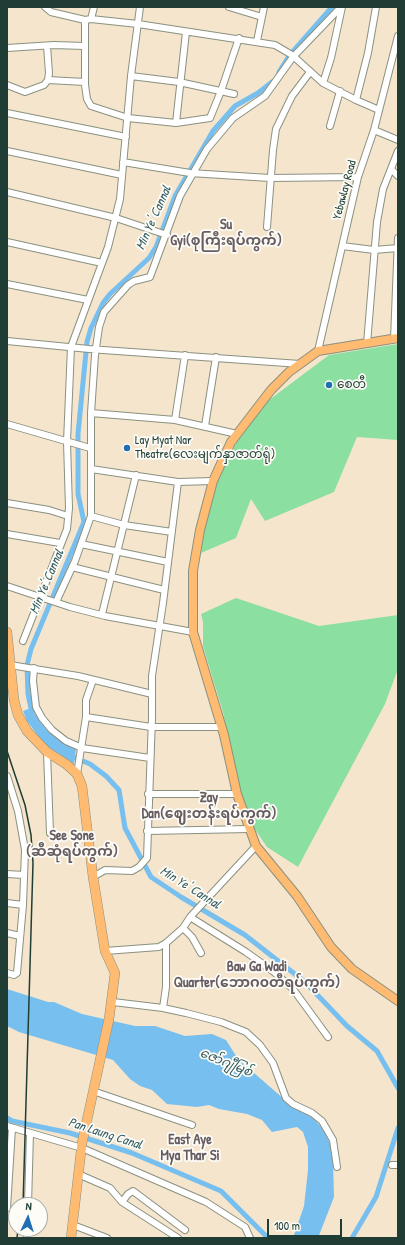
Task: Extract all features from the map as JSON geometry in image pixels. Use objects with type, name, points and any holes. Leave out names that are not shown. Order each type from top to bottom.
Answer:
[{"type":"highway","points":[[7,632],[14,700],[18,715],[26,731],[47,752],[78,771],[82,786],[93,877],[105,951],[115,973],[113,1002],[82,1145],[71,1238]]},
{"type":"main road","points":[[396,339],[318,351],[289,372],[271,390],[231,442],[213,481],[200,530],[193,571],[193,632],[221,727],[237,794],[248,830],[256,846],[297,896],[331,947],[352,969],[398,1001]]},
{"type":"street","points":[[45,7],[51,12],[88,19],[138,24],[186,32],[239,38],[282,48],[323,83],[379,110]]},
{"type":"street","points":[[94,7],[88,19],[84,46],[87,99],[91,106],[128,118],[176,122],[210,118],[222,91],[239,38]]},
{"type":"street","points":[[24,641],[43,597],[66,529],[68,516],[73,348],[88,300],[108,247],[120,199],[131,76],[140,7]]},
{"type":"street","points":[[229,7],[262,17]]},
{"type":"street","points":[[257,41],[264,7]]},
{"type":"street","points":[[54,601],[82,544],[90,516],[92,349],[104,312],[134,280],[150,277],[164,234],[180,196],[191,173],[207,149],[233,118],[265,96],[292,56],[341,7]]},
{"type":"street","points":[[323,83],[331,58],[341,7]]},
{"type":"street","points":[[356,100],[368,53],[376,7]]},
{"type":"street","points":[[176,122],[179,82],[186,32]]},
{"type":"street","name":"Yebawlay Road","points":[[318,351],[358,177],[374,130],[398,36]]},
{"type":"street","points":[[7,85],[25,92],[38,89],[44,85],[48,80],[47,46]]},
{"type":"street","points":[[7,48],[84,46]]},
{"type":"street","points":[[267,227],[270,178],[276,129],[292,96],[310,72]]},
{"type":"street","points":[[131,76],[179,82],[234,94]]},
{"type":"street","points":[[48,80],[85,82]]},
{"type":"street","points":[[330,126],[340,91]]},
{"type":"street","points":[[7,113],[126,137]]},
{"type":"street","points":[[374,130],[398,140]]},
{"type":"street","points":[[7,151],[122,175]]},
{"type":"street","points":[[367,344],[374,250],[383,190],[398,151]]},
{"type":"street","points":[[123,162],[191,173],[270,178],[358,177]]},
{"type":"street","points":[[391,169],[398,176]]},
{"type":"street","points":[[7,192],[116,218],[164,234]]},
{"type":"street","points":[[396,339],[398,238]]},
{"type":"street","points":[[7,242],[102,263]]},
{"type":"street","points":[[342,246],[374,250],[397,248]]},
{"type":"street","points":[[7,284],[88,300]]},
{"type":"street","points":[[7,341],[73,348],[185,354],[300,364]]},
{"type":"street","points":[[174,420],[185,354]]},
{"type":"street","points":[[205,426],[216,357]]},
{"type":"street","points":[[91,413],[174,420],[237,434]]},
{"type":"street","points":[[7,424],[90,448]]},
{"type":"street","points":[[91,469],[178,482],[213,481]]},
{"type":"street","points":[[102,614],[136,475]]},
{"type":"street","points":[[93,877],[105,870],[132,871],[139,867],[147,858],[148,794],[152,727],[152,676],[178,482]]},
{"type":"street","points":[[7,503],[49,510],[68,516]]},
{"type":"street","points":[[90,516],[124,525],[172,532]]},
{"type":"street","points":[[7,534],[60,543]]},
{"type":"street","points":[[82,544],[118,550],[168,562]]},
{"type":"street","points":[[72,567],[164,590]]},
{"type":"street","points":[[7,586],[70,607],[193,632]]},
{"type":"street","points":[[10,665],[31,667],[152,694]]},
{"type":"street","points":[[31,667],[34,699],[42,718],[52,730],[81,749],[150,758]]},
{"type":"street","points":[[78,771],[86,716],[86,700],[93,680]]},
{"type":"street","points":[[86,716],[152,727],[221,727]]},
{"type":"street","points":[[47,752],[50,833]]},
{"type":"street","points":[[7,776],[18,811],[25,850],[23,905],[17,973],[14,975],[9,974]]},
{"type":"street","points":[[148,794],[237,794]]},
{"type":"street","points":[[148,831],[248,830]]},
{"type":"street","points":[[105,951],[159,947],[166,944],[183,928],[190,917],[210,894],[256,846]]},
{"type":"street","points":[[7,874],[24,875]]},
{"type":"street","points":[[7,903],[23,905]]},
{"type":"street","points":[[190,917],[246,952],[274,972],[293,989],[328,1037]]},
{"type":"street","points":[[183,928],[192,937],[201,953]]},
{"type":"street","points":[[7,933],[20,936]]},
{"type":"street","points":[[164,1008],[166,987],[166,944]]},
{"type":"street","points":[[113,1002],[164,1008],[221,1022],[246,1032],[260,1045],[273,1063],[286,1098],[293,1104],[312,1112],[322,1121],[333,1140],[337,1167]]},
{"type":"street","points":[[93,1091],[192,1125]]},
{"type":"street","points":[[7,1208],[9,1127],[82,1145],[206,1202],[245,1227],[250,1238]]},
{"type":"street","points":[[28,1197],[30,1133]]},
{"type":"street","points":[[78,1174],[110,1188],[122,1202],[178,1238]]},
{"type":"street","points":[[122,1202],[128,1194],[133,1192],[185,1230]]},
{"type":"street","points":[[72,1225],[108,1238]]},
{"type":"green space","points":[[398,344],[398,440],[357,437],[334,492],[265,521],[251,499],[236,538],[201,553],[205,502],[253,412],[329,355]]},
{"type":"green space","points":[[236,598],[319,626],[398,615],[398,669],[385,704],[298,867],[267,847],[242,810],[223,712],[203,646],[203,622],[201,614]]},
{"type":"water","points":[[31,708],[48,731],[76,749],[74,764],[47,746],[39,737],[27,721],[23,711]]},
{"type":"water","name":"ဇော်ဂျီမြစ်","points":[[7,989],[48,1002],[54,1002],[82,1014],[135,1026],[155,1026],[185,1036],[212,1034],[226,1040],[238,1059],[285,1100],[314,1119],[324,1130],[330,1144],[333,1162],[334,1197],[318,1238],[293,1238],[304,1206],[308,1170],[308,1147],[303,1132],[297,1127],[272,1132],[262,1120],[247,1114],[219,1109],[209,1105],[197,1107],[167,1104],[152,1090],[140,1086],[130,1079],[113,1060],[19,1032],[7,1026]]},
{"type":"waterway","name":"Min Ye' Cannal","points":[[279,72],[289,56],[332,7]]},
{"type":"waterway","name":"Min Ye' Cannal","points":[[32,713],[28,694],[27,665],[31,649],[84,522],[78,494],[78,434],[87,342],[91,328],[103,303],[110,294],[149,258],[156,247],[175,196],[213,131],[235,106],[258,93],[272,82]]},
{"type":"waterway","name":"Min Ye' Cannal","points":[[69,755],[90,764],[106,776],[119,790],[125,828],[151,877],[181,897],[245,935],[305,982],[347,1026],[377,1051],[398,1088]]},
{"type":"waterway","name":"Pan Laung Canal","points":[[7,1118],[12,1121],[70,1133],[132,1153],[221,1191],[268,1238]]},
{"type":"waterway","name":"Min Ye' Cannal","points":[[352,1238],[376,1197],[398,1128]]},
{"type":"railway","points":[[7,751],[25,805],[31,835],[33,863],[23,1197]]},
{"type":"place","name":"စေတီ","points":[[329,385]]},
{"type":"place","name":"Lay Myat Nar Theatre(လေးမျက်နှာဇာတ်ရုံ)","points":[[127,448]]},
{"type":"district","name":"Su Gyi(စုကြီးရပ်ကွက်)","points":[[226,234]]},
{"type":"district","name":"Zay Dan(ဈေးတန်းရပ်ကွက်)","points":[[209,806]]},
{"type":"district","name":"See Sone (ဆီဆုံရပ်ကွက်)","points":[[72,844]]},
{"type":"district","name":"Baw Ga Wadi Quarter(ဘောဂ၀တီရပ်ကွက်)","points":[[257,976]]},
{"type":"district","name":"East Aye Mya Thar Si","points":[[190,1148]]}]
